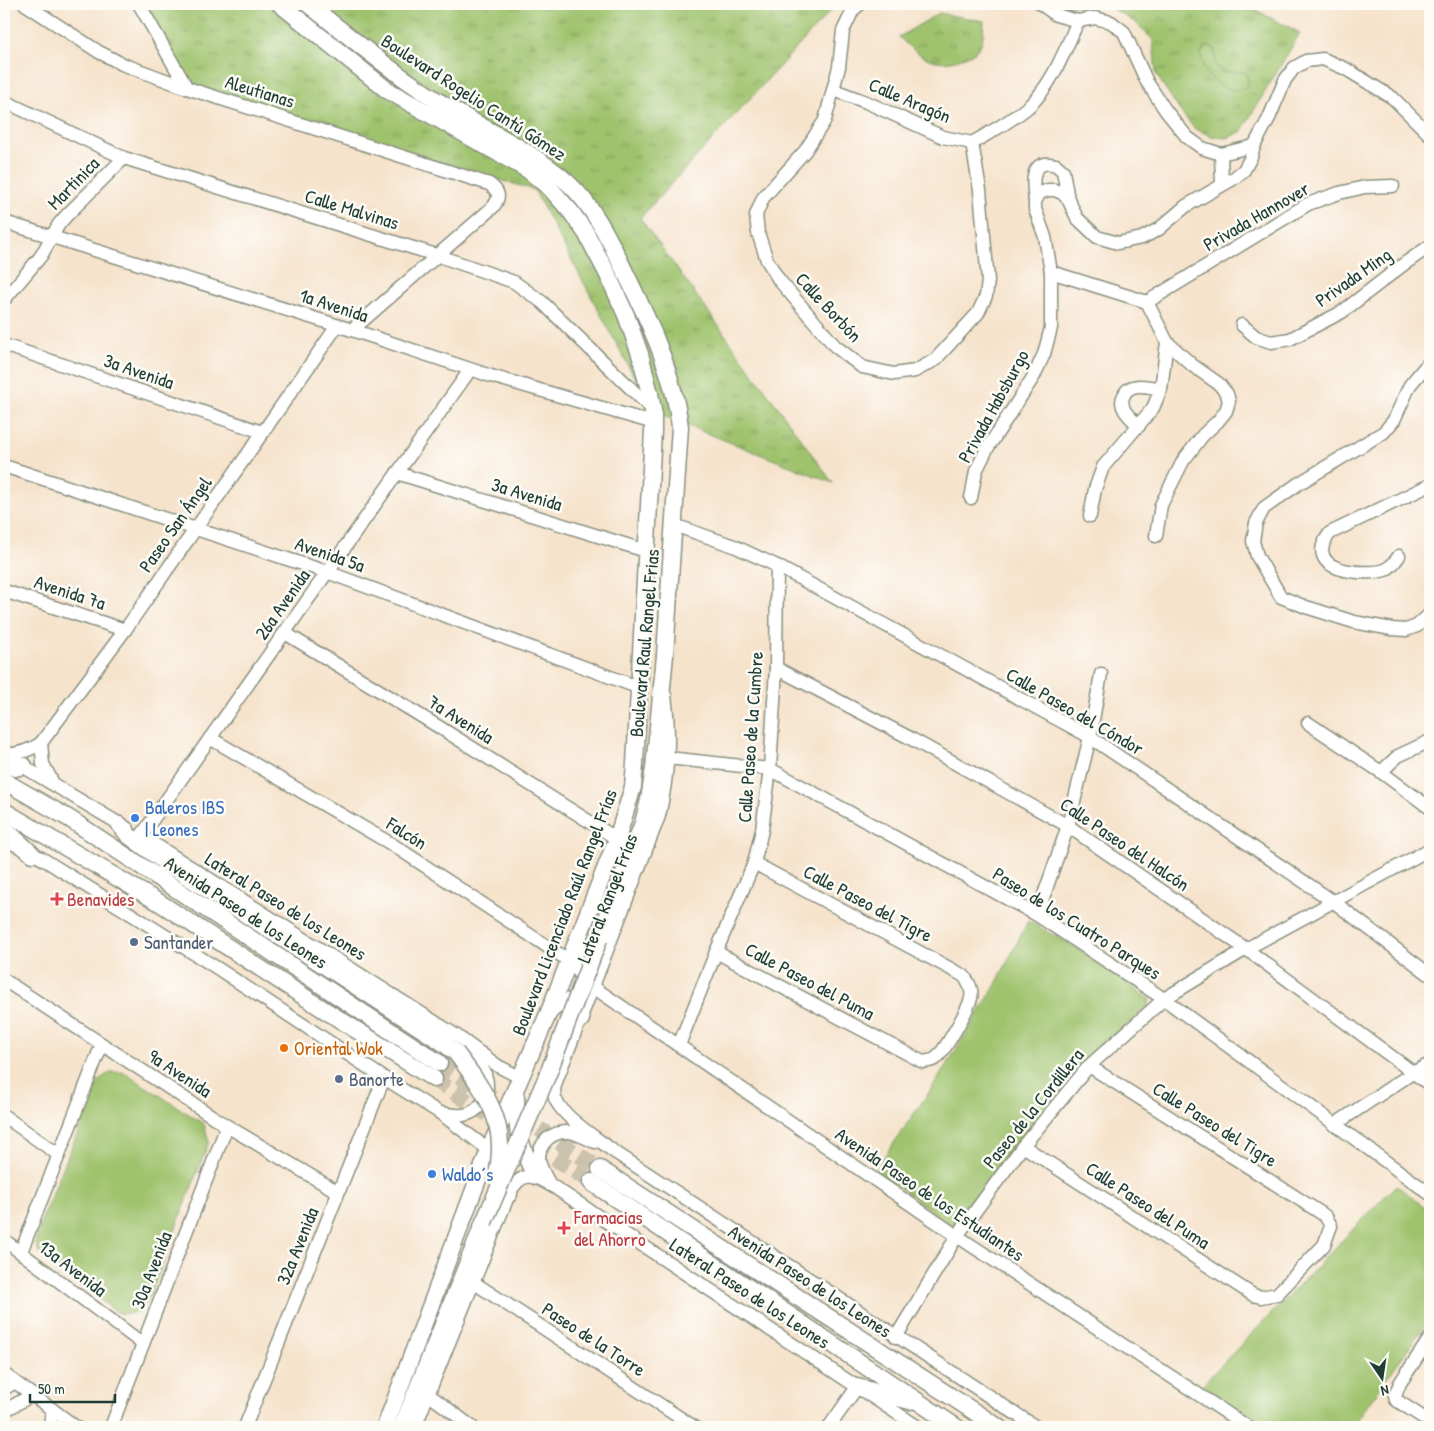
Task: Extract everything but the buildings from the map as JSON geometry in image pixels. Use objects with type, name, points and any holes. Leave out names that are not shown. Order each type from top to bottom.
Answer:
[{"type":"main road","name":"Boulevard Rogelio Cantú Gómez","points":[[280,4],[388,90],[528,170],[550,188],[586,233],[608,273],[640,354]]},
{"type":"main road","name":"Boulevard Rogelio Cantú Gómez","points":[[308,4],[397,74],[452,110],[499,135],[538,159],[568,183],[597,217],[602,226],[638,298],[657,344]]},
{"type":"main road","name":"Boulevard Raul Rangel Frias","points":[[484,1222],[548,1074],[649,800],[663,680],[680,427],[674,392],[657,344]]},
{"type":"main road","name":"Boulevard Licenciado Raúl Rangel Frías","points":[[385,1427],[489,1150],[549,1012],[574,964],[578,961],[592,902],[617,839],[633,787],[640,688],[653,416],[640,354]]},
{"type":"main road","points":[[4,764],[15,768],[24,766]]},
{"type":"main road","name":"Avenida Paseo de los Leones","points":[[4,780],[70,820],[440,1063]]},
{"type":"main road","name":"Avenida Paseo de los Leones","points":[[4,811],[160,903],[323,1010],[434,1079]]},
{"type":"main road","points":[[120,824],[128,835],[165,862],[445,1044],[456,1053],[482,1087],[493,1109],[499,1130],[499,1166],[484,1222],[402,1427]]},
{"type":"main road","points":[[4,828],[32,854]]},
{"type":"main road","points":[[574,964],[594,987]]},
{"type":"main road","points":[[549,1012],[560,1003],[571,1002],[581,1019]]},
{"type":"main road","points":[[519,1084],[516,1122],[521,1148],[535,1176]]},
{"type":"main road","name":"Avenida Paseo de los Leones","points":[[600,1169],[998,1427]]},
{"type":"main road","points":[[476,1184],[489,1172],[494,1171],[500,1173],[504,1178],[509,1194]]},
{"type":"main road","name":"Avenida Paseo de los Leones","points":[[591,1182],[956,1427]]},
{"type":"main road","points":[[857,1387],[922,1404]]},
{"type":"street","name":"Aleutianas","points":[[25,4],[99,52],[122,64],[187,88],[489,184],[496,189],[499,195],[498,201],[493,208],[439,256]]},
{"type":"street","points":[[139,4],[187,88]]},
{"type":"street","name":"Calle Borbón","points":[[860,4],[853,10],[843,31],[839,66],[825,120],[805,151],[763,198],[756,215],[758,233],[767,260],[779,280],[835,346],[862,368],[894,374],[915,371],[935,360],[978,312],[986,296],[988,280],[980,190],[972,143]]},
{"type":"street","points":[[1041,4],[1056,15],[1078,21],[1095,18],[1111,22],[1124,32],[1147,82],[1166,111],[1187,137],[1202,148],[1221,154],[1254,146]]},
{"type":"street","points":[[972,143],[1003,125],[1028,107],[1045,87],[1078,21]]},
{"type":"street","points":[[1035,200],[1040,193],[1056,190],[1068,199],[1077,218],[1097,237],[1118,243],[1142,238],[1159,229],[1186,206],[1233,179],[1244,170],[1285,80],[1294,68],[1306,61],[1323,59],[1346,68],[1393,98],[1430,136]]},
{"type":"street","name":"Calle Aragón","points":[[834,90],[943,136],[972,143]]},
{"type":"street","name":"Calle Malvinas","points":[[4,101],[124,158],[439,256],[514,282],[542,302],[653,416]]},
{"type":"street","points":[[1221,154],[1222,184]]},
{"type":"street","name":"Martinica","points":[[4,300],[40,256],[67,215],[124,158]]},
{"type":"street","name":"Privada Habsburgo","points":[[971,498],[976,471],[987,449],[1034,376],[1044,354],[1051,328],[1051,272],[1045,237],[1035,209],[1033,178],[1036,169],[1043,164],[1056,164],[1063,171],[1068,199]]},
{"type":"street","name":"Privada Hannover","points":[[1147,302],[1308,204],[1356,189],[1393,186]]},
{"type":"street","name":"1a Avenida","points":[[4,222],[352,330],[470,370],[653,416]]},
{"type":"street","name":"Privada Ming","points":[[1242,325],[1256,338],[1271,342],[1290,338],[1342,312],[1430,246]]},
{"type":"street","points":[[352,330],[439,256]]},
{"type":"street","points":[[1051,272],[1147,302],[1167,342],[1192,365],[1219,384],[1227,394],[1229,401],[1226,411],[1202,436],[1183,461],[1161,505],[1156,536]]},
{"type":"street","name":"Paseo San Ángel","points":[[42,743],[126,630],[337,326]]},
{"type":"street","points":[[1090,516],[1095,489],[1103,467],[1153,408],[1161,389],[1167,342]]},
{"type":"street","name":"3a Avenida","points":[[4,345],[262,432]]},
{"type":"street","points":[[1430,361],[1410,384],[1394,420],[1384,432],[1298,484],[1264,508],[1256,524],[1253,541],[1257,556],[1281,597],[1354,622],[1406,630],[1417,626],[1430,614]]},
{"type":"street","name":"26a Avenida","points":[[141,836],[470,370]]},
{"type":"street","points":[[1139,426],[1125,411],[1122,404],[1125,392],[1130,388],[1139,386],[1161,389]]},
{"type":"street","name":"Avenida 5a","points":[[4,466],[327,572],[640,688]]},
{"type":"street","name":"3a Avenida","points":[[397,473],[646,551]]},
{"type":"street","points":[[1400,556],[1393,564],[1380,570],[1358,572],[1338,569],[1327,562],[1323,555],[1322,545],[1330,533],[1430,485]]},
{"type":"street","name":"Calle Paseo del Cóndor","points":[[674,525],[734,546],[777,566],[1090,737],[1334,902],[1430,975]]},
{"type":"street","name":"Calle Paseo de la Cumbre","points":[[679,1045],[754,863],[762,830],[770,769],[776,668],[777,566]]},
{"type":"street","name":"Avenida 7a","points":[[4,591],[126,630]]},
{"type":"street","name":"7a Avenida","points":[[285,633],[439,726],[617,839]]},
{"type":"street","name":"Calle Paseo del Halcón","points":[[776,668],[908,737],[1068,826],[1246,949],[1430,1085]]},
{"type":"street","points":[[1037,915],[1068,826],[1090,737],[1101,674]]},
{"type":"street","name":"Lateral Rangel Frías","points":[[613,1151],[572,1118],[557,1103],[554,1095],[554,1086],[594,987],[658,816],[665,790],[668,758],[668,712],[663,680]]},
{"type":"street","points":[[1308,723],[1381,772],[1430,808]]},
{"type":"street","name":"Falcón","points":[[210,738],[393,845],[574,964]]},
{"type":"street","points":[[1381,772],[1398,756],[1430,741]]},
{"type":"street","points":[[4,755],[24,752],[42,743],[43,764],[55,785]]},
{"type":"street","name":"Lateral Paseo de los Leones","points":[[4,755],[141,836],[457,1036],[519,1084]]},
{"type":"street","name":"Paseo de los Cuatro Parques","points":[[668,758],[770,769],[1037,915],[1164,999],[1430,1194]]},
{"type":"street","points":[[4,839],[32,854],[217,968],[440,1113],[489,1150]]},
{"type":"street","name":"Paseo de la Cordillera","points":[[896,1337],[957,1236],[1023,1146],[1089,1066],[1164,999],[1246,949],[1430,849]]},
{"type":"street","name":"Calle Paseo del Tigre","points":[[754,863],[964,976],[970,985],[972,996],[942,1053],[934,1060],[923,1062],[914,1058]]},
{"type":"street","name":"Calle Paseo del Puma","points":[[716,952],[914,1058]]},
{"type":"street","name":"9a Avenida","points":[[4,980],[227,1126],[338,1192]]},
{"type":"street","name":"Avenida Paseo de los Estudiantes","points":[[594,987],[957,1236],[1248,1427]]},
{"type":"street","points":[[440,1113],[462,1115],[474,1112],[483,1104],[487,1087],[485,1074],[479,1062],[457,1036]]},
{"type":"street","points":[[21,1252],[102,1044]]},
{"type":"street","points":[[1334,1125],[1414,1072],[1430,1064]]},
{"type":"street","name":"Calle Paseo del Tigre","points":[[1089,1066],[1326,1217],[1331,1226],[1324,1245],[1277,1294],[1261,1297],[1253,1295]]},
{"type":"street","name":"32a Avenida","points":[[245,1427],[384,1078]]},
{"type":"street","points":[[4,1116],[59,1155]]},
{"type":"street","name":"30a Avenida","points":[[111,1427],[227,1126]]},
{"type":"street","points":[[550,1184],[539,1160],[540,1148],[546,1139],[560,1133],[571,1132],[613,1151],[1036,1427]]},
{"type":"street","name":"Calle Paseo del Puma","points":[[1023,1146],[1253,1295]]},
{"type":"street","points":[[415,1427],[472,1282],[514,1183],[526,1176],[535,1176]]},
{"type":"street","name":"Lateral Paseo de los Leones","points":[[535,1176],[550,1184],[918,1427]]},
{"type":"street","name":"13a Avenida","points":[[4,1240],[143,1344]]},
{"type":"street","name":"Paseo de la Torre","points":[[472,1282],[694,1427]]},
{"type":"street","points":[[1430,1338],[1395,1392],[1396,1400],[1430,1422]]},
{"type":"street","points":[[4,1374],[9,1385],[32,1395],[76,1427]]},
{"type":"street","points":[[829,1427],[857,1387]]},
{"type":"street","points":[[428,1394],[472,1427]]},
{"type":"street","points":[[4,1411],[32,1395]]},
{"type":"street","points":[[50,1427],[52,1410]]},
{"type":"green space","points":[[135,4],[837,4],[640,218],[833,483],[653,412],[534,190],[181,86]]},
{"type":"green space","points":[[1063,4],[1244,4],[1300,33],[1241,132],[1227,138],[1211,136],[1194,128],[1180,111],[1156,74],[1153,40],[1136,23],[1112,8]]},
{"type":"green space","points":[[939,13],[984,21],[983,39],[977,50],[952,61],[935,61],[920,55],[899,37]]},
{"type":"green space","points":[[1210,46],[1214,48],[1216,66],[1221,72],[1246,72],[1249,85],[1238,90],[1232,90],[1216,82],[1207,73],[1201,53],[1205,47]]},
{"type":"green space","points":[[1028,921],[1089,955],[1150,999],[1148,1006],[1081,1065],[1017,1144],[962,1223],[952,1226],[875,1170],[936,1082],[994,988]]},
{"type":"green space","points":[[113,1072],[122,1072],[131,1077],[204,1124],[209,1142],[147,1303],[138,1311],[127,1314],[118,1313],[42,1257],[36,1243],[38,1229],[98,1083],[104,1076]]},
{"type":"green space","points":[[1396,1185],[1430,1211],[1430,1318],[1352,1427],[1267,1427],[1201,1386]]},
{"type":"tunnel","points":[[439,1063],[600,1169]]},
{"type":"tunnel","points":[[434,1079],[591,1182]]},
{"type":"place","name":"Baleros IBS | Leones","points":[[135,818]]},
{"type":"place","name":"Benavides","points":[[57,899]]},
{"type":"place","name":"Santander","points":[[134,942]]},
{"type":"place","name":"Oriental Wok","points":[[284,1048]]},
{"type":"place","name":"Banorte","points":[[339,1079]]},
{"type":"place","name":"Waldo´s","points":[[432,1174]]},
{"type":"place","name":"Farmacias del Ahorro","points":[[564,1228]]}]
